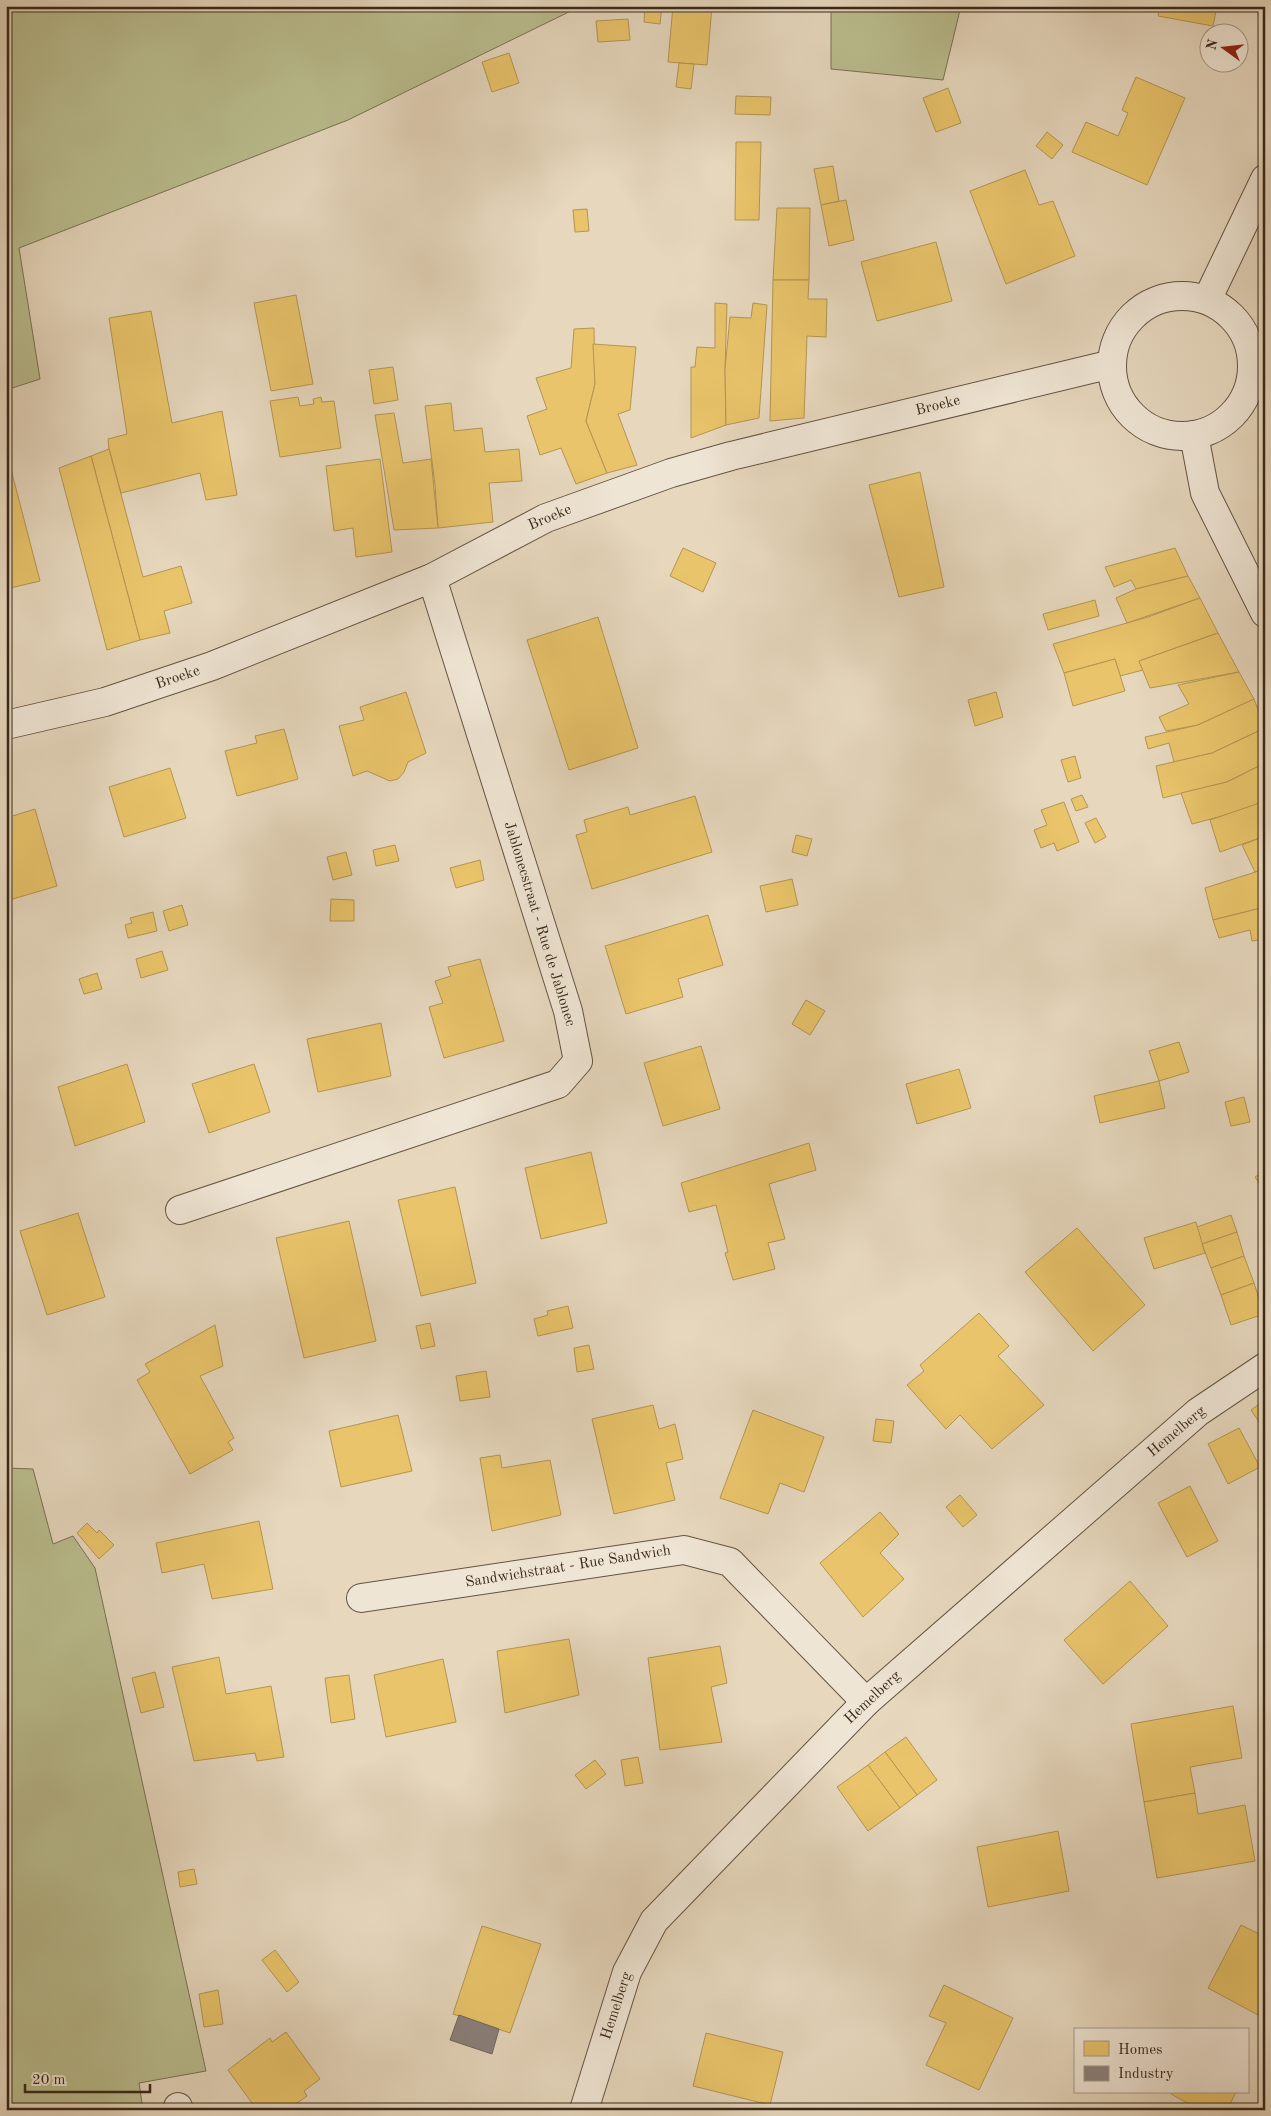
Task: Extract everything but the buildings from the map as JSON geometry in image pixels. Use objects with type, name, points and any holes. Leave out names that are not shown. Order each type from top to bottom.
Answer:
[{"type":"street","points":[[1207,300],[1261,194]]},
{"type":"street","points":[[1171,296],[1195,296],[1207,300],[1227,312],[1243,330],[1250,345],[1252,376],[1248,392],[1230,418],[1217,428],[1194,435],[1173,436],[1161,434],[1138,421],[1128,412],[1118,395],[1112,364],[1117,340],[1129,319],[1138,311],[1159,299],[1171,296]]},
{"type":"street","name":"Broeke","points":[[6,725],[105,702],[212,666],[432,578],[546,518],[671,473],[731,456],[1112,364]]},
{"type":"street","points":[[1194,435],[1206,493],[1265,613]]},
{"type":"street","name":"Jablonecstraat - Rue de Jablonec","points":[[180,1210],[558,1084],[578,1061],[568,1011],[432,578]]},
{"type":"street","name":"Hemelberg","points":[[584,2110],[627,1972],[654,1921],[866,1702],[1198,1412],[1265,1367]]},
{"type":"street","name":"Sandwichstraat - Rue Sandwich","points":[[361,1598],[684,1550],[730,1562],[866,1702]]},
{"type":"green space","points":[[6,6],[581,6],[348,120],[19,248],[40,379],[6,390]]},
{"type":"green space","points":[[831,6],[961,6],[943,80],[831,69]]},
{"type":"green space","points":[[6,1468],[33,1469],[53,1544],[73,1536],[95,1568],[206,2071],[139,2083],[143,2110],[6,2110]]}]
